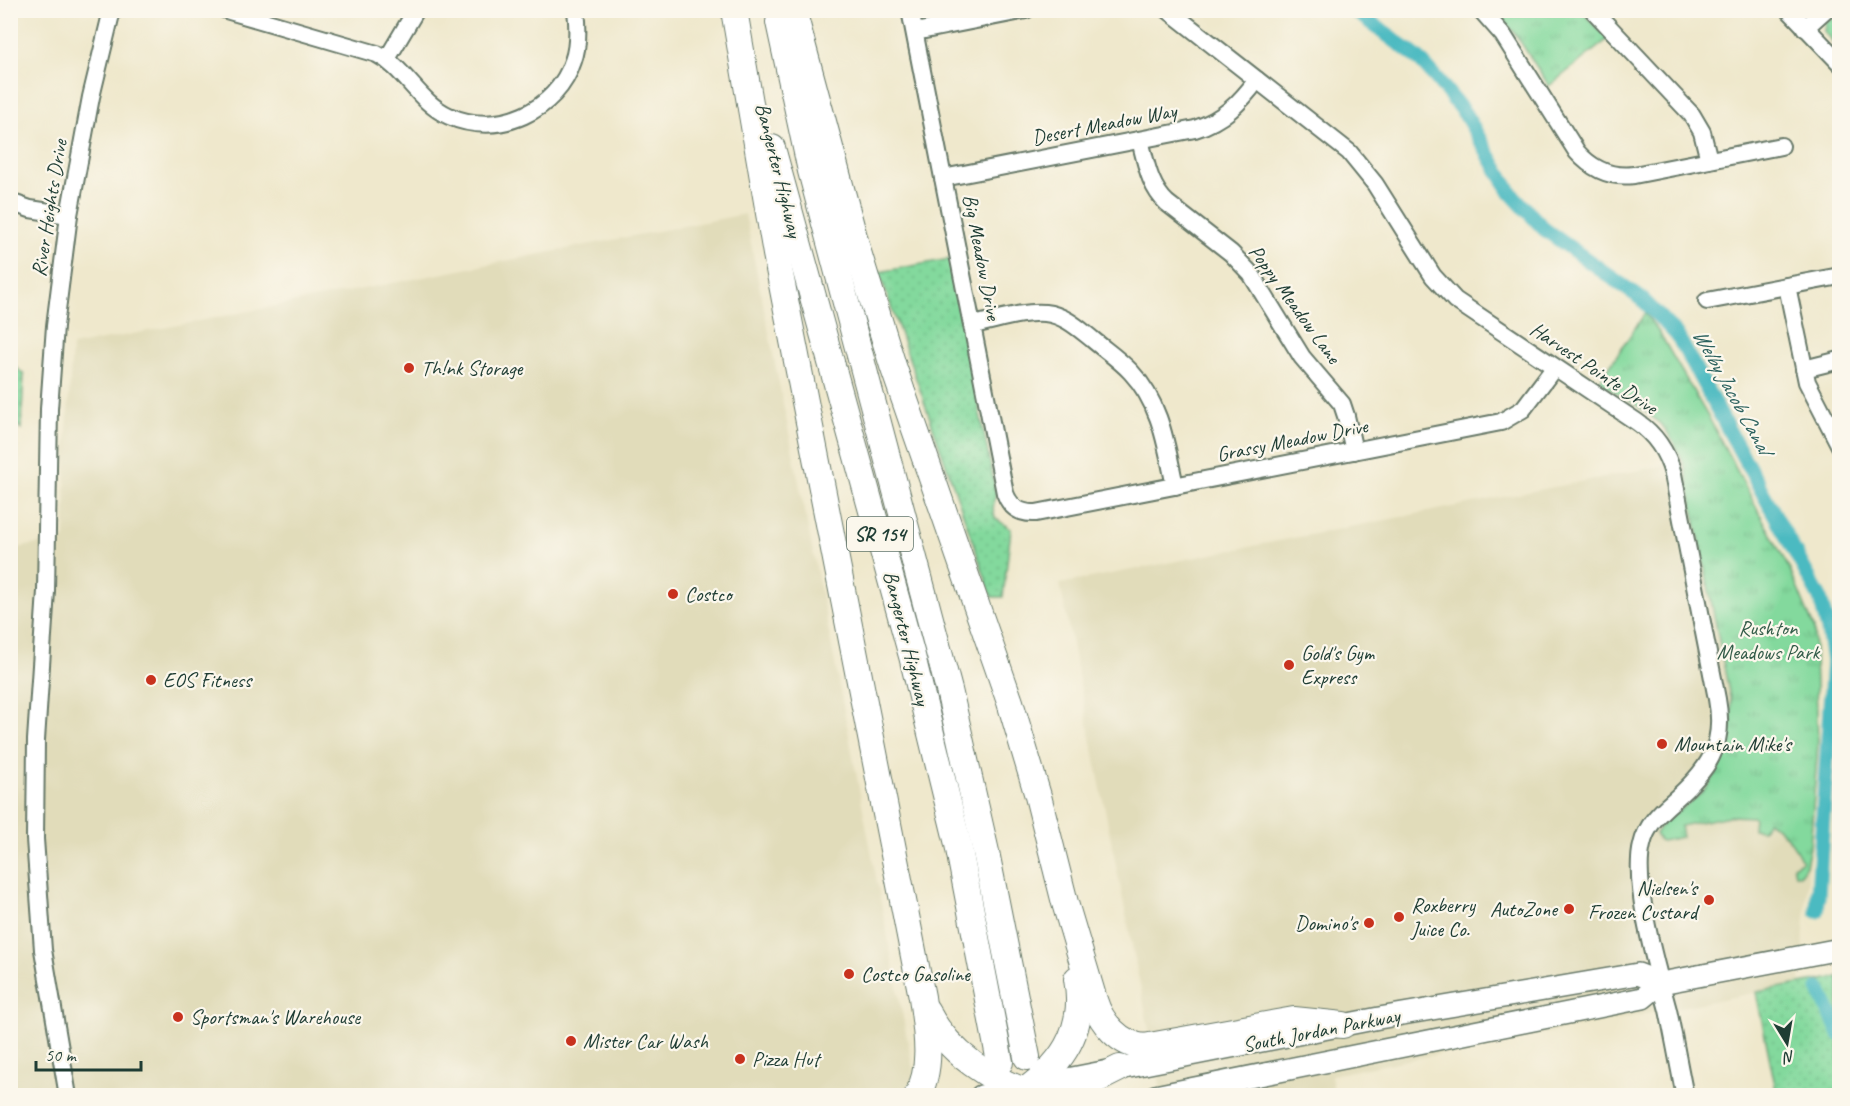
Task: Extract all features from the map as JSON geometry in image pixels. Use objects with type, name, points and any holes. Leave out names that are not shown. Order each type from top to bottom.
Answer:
[{"type":"highway","points":[[734,10],[776,254],[922,997],[927,1068],[918,1095]]},
{"type":"highway","name":"Bangerter Highway","points":[[740,10],[791,220],[877,522],[921,689],[958,844],[1000,1062]]},
{"type":"highway","name":"Bangerter Highway","points":[[777,10],[812,171],[949,690],[986,852],[1028,1058]]},
{"type":"highway","points":[[793,10],[861,264],[1010,702],[1097,1010],[1112,1031],[1132,1044],[1144,1047],[1155,1047],[1294,1020],[1343,1025]]},
{"type":"highway","points":[[922,997],[929,1016],[940,1034],[963,1056],[993,1078],[1025,1091],[1052,1068],[1075,1032],[1079,987],[1065,903]]},
{"type":"highway","points":[[1064,1095],[1120,1068]]},
{"type":"main road","name":"South Jordan Parkway","points":[[981,1095],[1025,1091],[1120,1068],[1343,1025],[1638,974],[1660,982],[1839,949]]},
{"type":"main road","name":"South Jordan Parkway","points":[[1155,1095],[1643,998],[1660,982]]},
{"type":"street","name":"River Heights Drive","points":[[68,1095],[49,995],[40,926],[34,774],[45,630],[49,409],[55,326],[69,215],[91,97],[112,10]]},
{"type":"street","points":[[226,10],[367,50],[387,59],[402,72],[419,95],[429,104],[451,117],[476,124],[509,121],[539,108],[549,100],[564,81],[576,51],[578,32],[576,10]]},
{"type":"street","points":[[387,59],[416,10]]},
{"type":"street","name":"Big Meadow Drive","points":[[910,10],[1005,493],[1011,505],[1016,509]]},
{"type":"street","points":[[915,32],[1026,10]]},
{"type":"street","name":"Harvest Pointe Drive","points":[[1168,10],[1339,143],[1359,162],[1423,262],[1443,288],[1468,309],[1646,428],[1666,454],[1673,474],[1719,710],[1719,733],[1713,755],[1694,783],[1654,819],[1645,834],[1639,861],[1640,884],[1685,1095]]},
{"type":"street","points":[[1481,10],[1507,41],[1577,153],[1590,165],[1604,172],[1626,176],[1781,146]]},
{"type":"street","points":[[1593,10],[1692,115],[1702,132],[1709,160]]},
{"type":"street","points":[[1789,10],[1839,63]]},
{"type":"street","points":[[1806,28],[1825,10]]},
{"type":"street","name":"Desert Meadow Way","points":[[943,178],[1195,129],[1216,121],[1242,100],[1257,80]]},
{"type":"street","name":"Poppy Meadow Lane","points":[[1140,140],[1156,191],[1167,203],[1242,262],[1302,357],[1342,404],[1347,416],[1354,451]]},
{"type":"street","points":[[10,202],[30,209],[69,215]]},
{"type":"street","points":[[1707,301],[1839,276]]},
{"type":"street","points":[[1787,286],[1804,369],[1813,396],[1839,446]]},
{"type":"street","points":[[972,325],[1032,314],[1053,315],[1072,323],[1113,356],[1141,384],[1155,408],[1164,435],[1174,486]]},
{"type":"street","points":[[1804,369],[1839,360]]},
{"type":"street","name":"Grassy Meadow Drive","points":[[1016,509],[1029,514],[1036,513],[1493,424],[1508,420],[1523,409],[1554,368]]},
{"type":"shaded area","points":[[745,214],[828,627],[918,1095],[11,1096],[11,549],[65,539],[66,447],[72,346]]},
{"type":"shaded area","points":[[1727,453],[1790,570],[1815,635],[1818,743],[1800,984],[1331,1075],[1334,1095],[1162,1095],[1060,584]]},
{"type":"green space","points":[[1496,11],[1581,11],[1608,39],[1549,86],[1516,35]]},
{"type":"green space","points":[[1840,11],[1839,49],[1824,32],[1825,22]]},
{"type":"green space","points":[[949,259],[996,493],[993,508],[995,518],[1011,529],[1003,597],[992,597],[879,272]]},
{"type":"green space","name":"Rushton Meadows Park","points":[[1645,313],[1660,334],[1710,420],[1790,570],[1814,628],[1818,743],[1810,848],[1806,865],[1800,875],[1795,874],[1793,866],[1802,861],[1788,838],[1767,821],[1763,830],[1753,829],[1754,817],[1729,816],[1680,826],[1682,837],[1662,841],[1655,834],[1667,820],[1701,793],[1718,770],[1728,745],[1731,702],[1685,467],[1671,438],[1658,422],[1599,382]]},
{"type":"green space","points":[[10,361],[24,375],[21,429],[11,419]]},
{"type":"green space","points":[[1839,977],[1839,1095],[1777,1095],[1756,992]]},
{"type":"waterway","name":"Welby Jacob Canal","points":[[1354,10],[1418,58],[1437,79],[1465,114],[1511,193],[1544,229],[1643,300],[1677,335],[1820,598],[1833,660],[1817,911]]},
{"type":"waterway","name":"Welby Jacob Canal","points":[[1819,989],[1840,1034]]},
{"type":"place","name":"Th!nk Storage","points":[[409,368]]},
{"type":"place","name":"Costco","points":[[673,594]]},
{"type":"place","name":"Gold's Gym Express","points":[[1289,665]]},
{"type":"place","name":"EOS Fitness","points":[[151,680]]},
{"type":"place","name":"Mountain Mike's","points":[[1662,744]]},
{"type":"place","name":"Nielsen's Frozen Custard","points":[[1709,900]]},
{"type":"place","name":"AutoZone","points":[[1569,909]]},
{"type":"place","name":"Roxberry Juice Co.","points":[[1399,917]]},
{"type":"place","name":"Domino's","points":[[1369,923]]},
{"type":"place","name":"Costco Gasoline","points":[[849,974]]},
{"type":"place","name":"Sportsman's Warehouse","points":[[178,1017]]},
{"type":"place","name":"Mister Car Wash","points":[[571,1041]]},
{"type":"place","name":"Pizza Hut","points":[[740,1059]]}]
